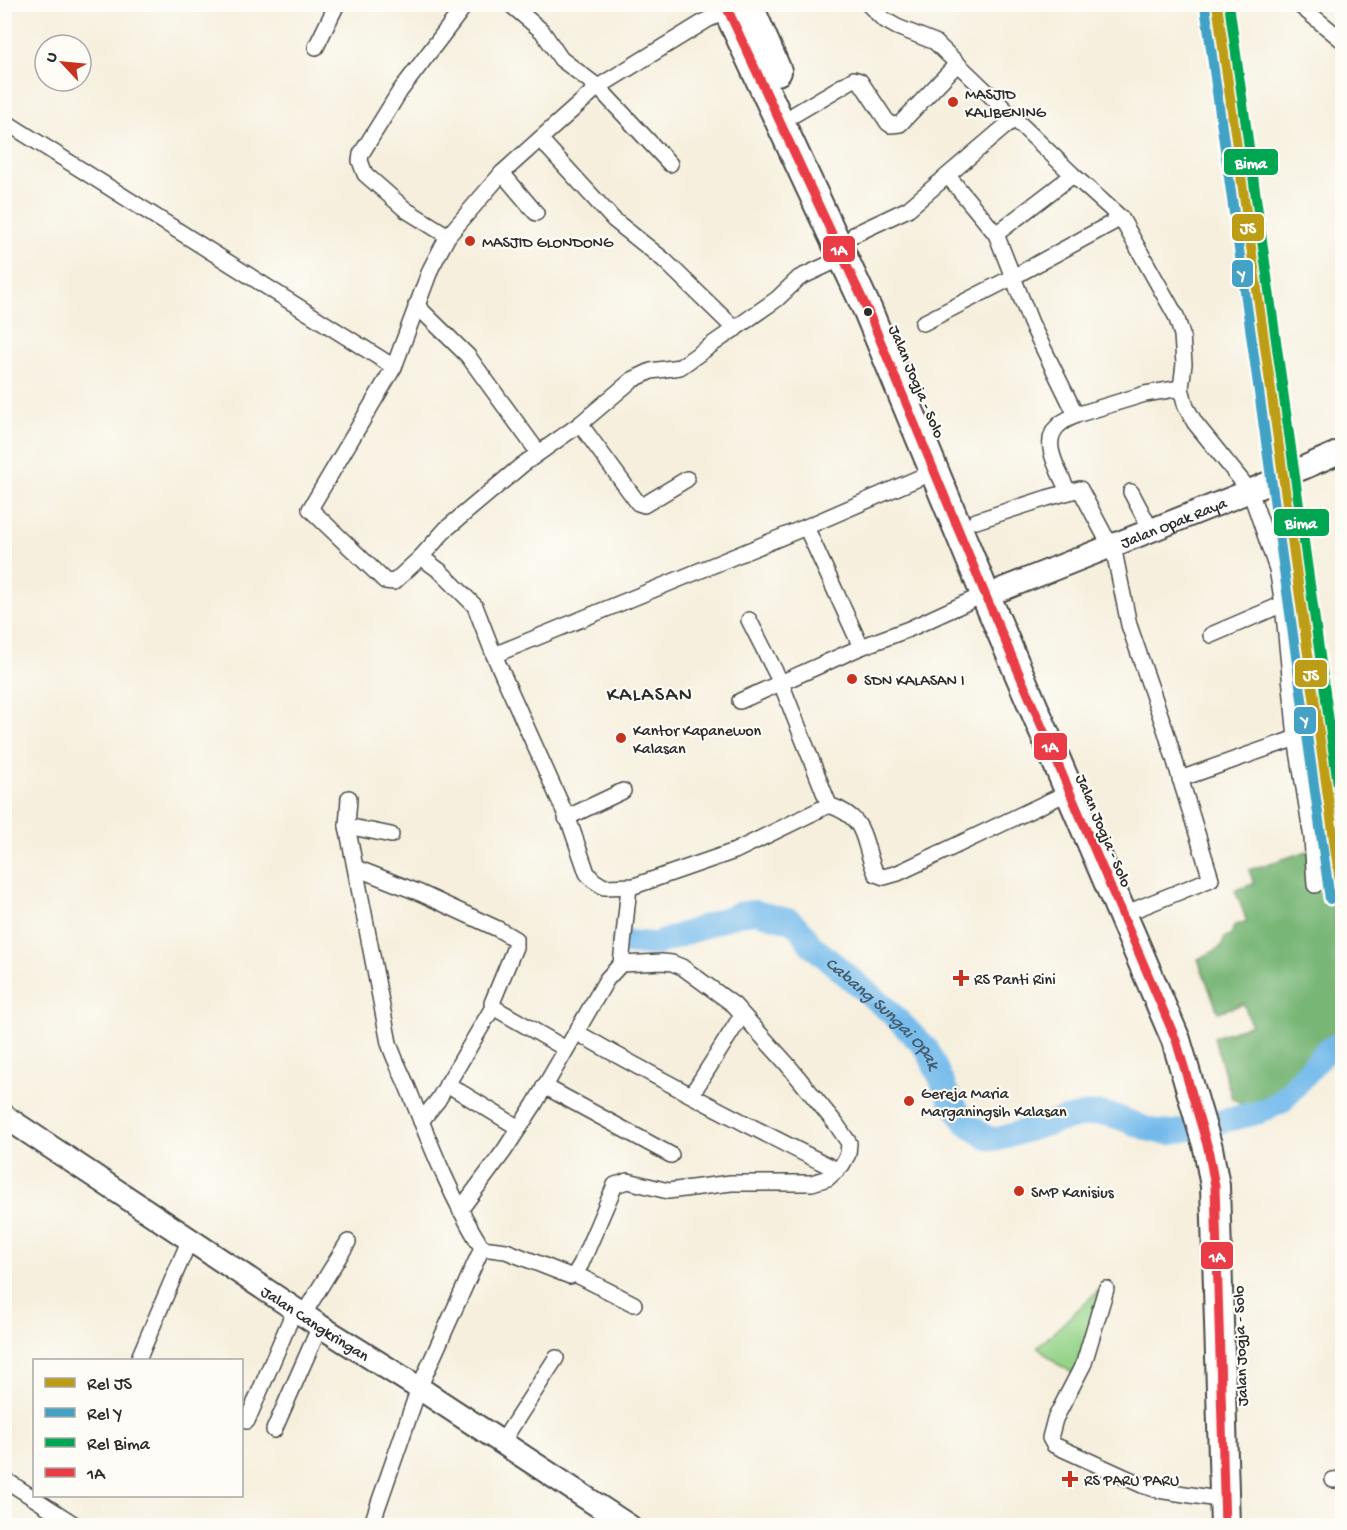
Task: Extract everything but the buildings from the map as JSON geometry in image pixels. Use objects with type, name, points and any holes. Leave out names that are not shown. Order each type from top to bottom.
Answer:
[{"type":"highway","name":"Jalan Jogja - Solo","points":[[733,7],[795,114],[945,478],[1190,1025],[1201,1088],[1217,1146],[1234,1195],[1244,1526]]},
{"type":"highway","name":"Jalan Jogja - Solo","points":[[733,7],[849,246]]},
{"type":"highway","name":"Jalan Jogja - Solo","points":[[945,478],[976,521],[994,591],[1069,792],[1176,1040],[1201,1088]]},
{"type":"highway","name":"Jalan Jogja - Solo","points":[[1217,1146],[1215,1198],[1225,1513]]},
{"type":"main road","name":"Jalan Opak Raya","points":[[994,591],[1113,546],[1342,452]]},
{"type":"main road","name":"Jalan Cangkringan","points":[[4,1116],[306,1317],[419,1388],[628,1526]]},
{"type":"street","points":[[316,47],[337,4]]},
{"type":"street","points":[[448,236],[406,210],[365,174],[360,161],[361,154],[400,91],[466,4]]},
{"type":"street","points":[[510,4],[542,31],[561,59],[598,87],[670,164]]},
{"type":"street","points":[[868,4],[883,19],[935,42],[1121,218],[1176,316],[1182,336],[1184,364],[1181,388],[1186,407],[1195,423],[1250,491],[1277,569],[1296,738],[1312,838],[1316,885]]},
{"type":"street","points":[[1298,4],[1342,40]]},
{"type":"street","points":[[733,7],[707,20],[598,87],[502,173],[448,236],[430,268],[394,367],[310,509],[385,581],[394,582],[446,529],[538,452],[580,424],[632,380],[651,371],[680,367],[777,299],[799,278],[908,209],[1015,118]]},
{"type":"street","points":[[795,114],[857,79],[888,123],[900,124],[957,64]]},
{"type":"street","points":[[4,121],[394,367]]},
{"type":"street","points":[[540,139],[614,220],[664,260],[735,329]]},
{"type":"street","points":[[502,173],[536,213]]},
{"type":"street","points":[[996,234],[1073,175]]},
{"type":"street","points":[[948,176],[996,234],[1031,323],[1076,415]]},
{"type":"street","points":[[923,323],[1121,218]]},
{"type":"street","points":[[416,305],[468,356],[538,452]]},
{"type":"street","points":[[1068,492],[1049,444],[1051,435],[1059,424],[1076,415],[1145,394],[1181,388]]},
{"type":"street","points":[[580,424],[638,503],[644,505],[687,479]]},
{"type":"street","points":[[494,655],[806,527],[945,478]]},
{"type":"street","points":[[976,521],[1080,489],[1083,490],[1105,536],[1113,546],[1129,625],[1211,879],[1139,908]]},
{"type":"street","points":[[1131,492],[1151,530]]},
{"type":"street","points":[[806,527],[861,647]]},
{"type":"street","points":[[421,557],[440,571],[475,606],[494,655],[566,818],[587,873],[592,880],[604,887],[629,887],[735,850],[829,806],[850,814],[857,821],[876,874],[884,877],[898,873],[1069,792]]},
{"type":"street","points":[[740,701],[994,591]]},
{"type":"street","points":[[1211,635],[1282,604]]},
{"type":"street","points":[[749,620],[781,683],[829,806]]},
{"type":"street","points":[[1180,779],[1296,738]]},
{"type":"street","points":[[566,818],[623,791]]},
{"type":"street","points":[[350,798],[347,826],[389,1043],[460,1210],[482,1248]]},
{"type":"street","points":[[347,826],[391,835]]},
{"type":"street","points":[[356,868],[430,898],[515,939],[515,947],[492,1003],[493,1007],[438,1100],[421,1121]]},
{"type":"street","points":[[460,1210],[519,1128],[607,980],[621,964],[629,887]]},
{"type":"street","points":[[575,1274],[615,1185],[621,1182],[628,1181],[659,1190],[677,1191],[731,1183],[812,1183],[828,1178],[848,1154],[849,1143],[821,1103],[734,1005],[682,967],[672,963],[621,964]]},
{"type":"street","points":[[493,1007],[566,1049]]},
{"type":"street","points":[[692,1094],[742,1015]]},
{"type":"street","points":[[576,1032],[731,1117],[837,1170]]},
{"type":"street","points":[[447,1084],[519,1128]]},
{"type":"street","points":[[544,1086],[671,1155]]},
{"type":"street","points":[[138,1359],[190,1239]]},
{"type":"street","points":[[248,1421],[348,1242]]},
{"type":"street","points":[[482,1248],[506,1251],[566,1276],[575,1274],[634,1304]]},
{"type":"street","points":[[371,1526],[419,1388],[482,1248]]},
{"type":"street","points":[[1106,1289],[1084,1363],[1055,1419],[1050,1438],[1054,1445],[1142,1485],[1225,1513]]},
{"type":"street","points":[[274,1430],[306,1317]]},
{"type":"street","points":[[502,1442],[556,1358]]},
{"type":"street","points":[[4,1479],[77,1526]]},
{"type":"green space","points":[[1326,845],[1342,987],[1342,1051],[1325,1058],[1295,1083],[1266,1101],[1266,1104],[1251,1111],[1232,1098],[1214,1037],[1251,1025],[1244,1004],[1218,1012],[1198,959],[1220,948],[1225,937],[1231,935],[1234,926],[1247,921],[1235,890],[1254,884],[1249,870]]},
{"type":"green space","points":[[1100,1289],[1075,1374],[1057,1364],[1038,1347]]},
{"type":"waterway","name":"Cabang Sungai Opak","points":[[623,942],[656,944],[738,914],[755,912],[791,921],[803,932],[810,944],[889,1011],[927,1049],[949,1097],[965,1122],[987,1138],[999,1139],[1083,1115],[1105,1114],[1154,1131],[1172,1133],[1260,1112],[1281,1102],[1327,1050],[1342,1042]]},
{"type":"rail line","name":"JS","points":[[1217,4],[1342,897]]},
{"type":"rail line","name":"Bima","points":[[1229,4],[1342,814]]},
{"type":"rail line","name":"Y","points":[[1205,6],[1330,899]]},
{"type":"transit line","name":"1A","points":[[725,4],[868,311],[985,594],[1176,1040],[1208,1148],[1215,1186],[1225,1526]]},
{"type":"place","name":"MASJID KALIBENING","points":[[953,102]]},
{"type":"place","name":"MASJID GLONDONG","points":[[470,241]]},
{"type":"place","name":"SDN KALASAN I","points":[[852,679]]},
{"type":"place","name":"Kantor Kapanewon Kalasan","points":[[621,738]]},
{"type":"place","name":"RS Panti Rini","points":[[961,978]]},
{"type":"place","name":"Gereja Maria Marganingsih Kalasan","points":[[909,1101]]},
{"type":"place","name":"SMP Kanisius","points":[[1019,1191]]},
{"type":"place","name":"RS PARU PARU","points":[[1070,1479]]},
{"type":"district","name":"KALASAN","points":[[650,693]]}]
